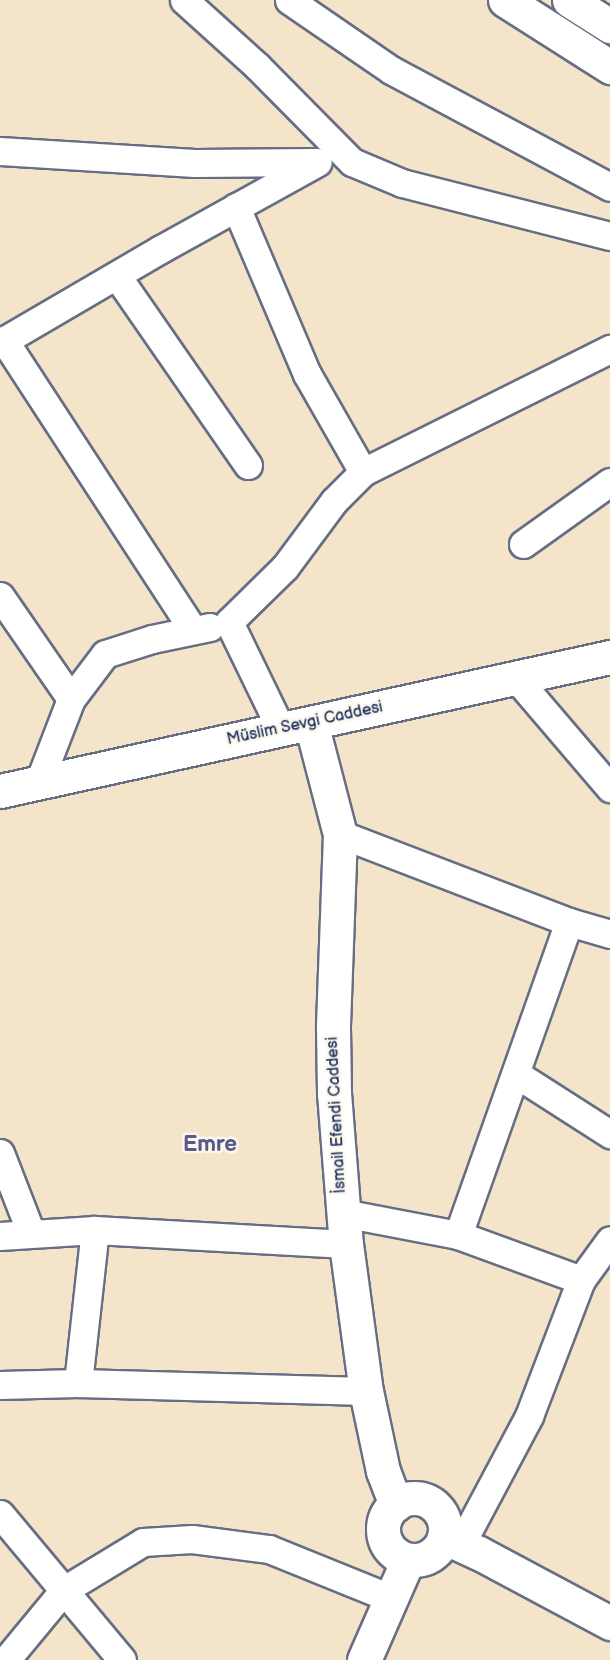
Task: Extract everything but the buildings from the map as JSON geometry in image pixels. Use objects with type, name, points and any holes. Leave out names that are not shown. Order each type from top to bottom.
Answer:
[{"type":"street","points":[[184,0],[257,66],[352,162],[402,183],[610,236]]},
{"type":"street","points":[[289,0],[391,70],[610,187]]},
{"type":"street","points":[[505,0],[610,67]]},
{"type":"street","points":[[569,0],[610,27]]},
{"type":"street","points":[[0,151],[195,163],[352,162]]},
{"type":"street","points":[[193,630],[2,341],[318,162]]},
{"type":"street","points":[[236,207],[307,374],[363,472]]},
{"type":"street","points":[[117,276],[248,465]]},
{"type":"street","points":[[39,782],[71,699],[105,654],[152,639],[229,622],[285,567],[334,501],[363,472],[610,349]]},
{"type":"street","points":[[523,544],[610,482]]},
{"type":"street","points":[[0,596],[71,699]]},
{"type":"street","points":[[229,622],[296,726]]},
{"type":"street","name":"Müslim Sevgi Caddesi","points":[[0,791],[610,657]]},
{"type":"street","points":[[516,678],[610,788]]},
{"type":"street","name":"İsmail Efendi Caddesi","points":[[296,726],[340,834],[333,1028],[334,1093],[344,1228],[366,1391],[383,1471],[396,1505]]},
{"type":"street","points":[[340,834],[568,922],[610,934]]},
{"type":"street","points":[[458,1235],[568,922]]},
{"type":"street","points":[[516,1074],[610,1134]]},
{"type":"street","points":[[0,1154],[31,1233]]},
{"type":"street","points":[[0,1236],[95,1230],[344,1228],[458,1235],[582,1280]]},
{"type":"street","points":[[78,1383],[95,1230]]},
{"type":"street","points":[[610,1240],[582,1280],[530,1416],[452,1541],[428,1557],[408,1560],[391,1550],[383,1531],[389,1512],[396,1505],[415,1498],[434,1506],[452,1541],[610,1623]]},
{"type":"street","points":[[0,1385],[78,1383],[366,1391]]},
{"type":"street","points":[[0,1514],[122,1660]]},
{"type":"street","points":[[6,1660],[64,1590],[143,1542],[192,1539],[268,1549],[393,1599]]},
{"type":"street","points":[[364,1660],[393,1599],[408,1560]]},
{"type":"district","name":"Emre","points":[[210,1145]]}]
